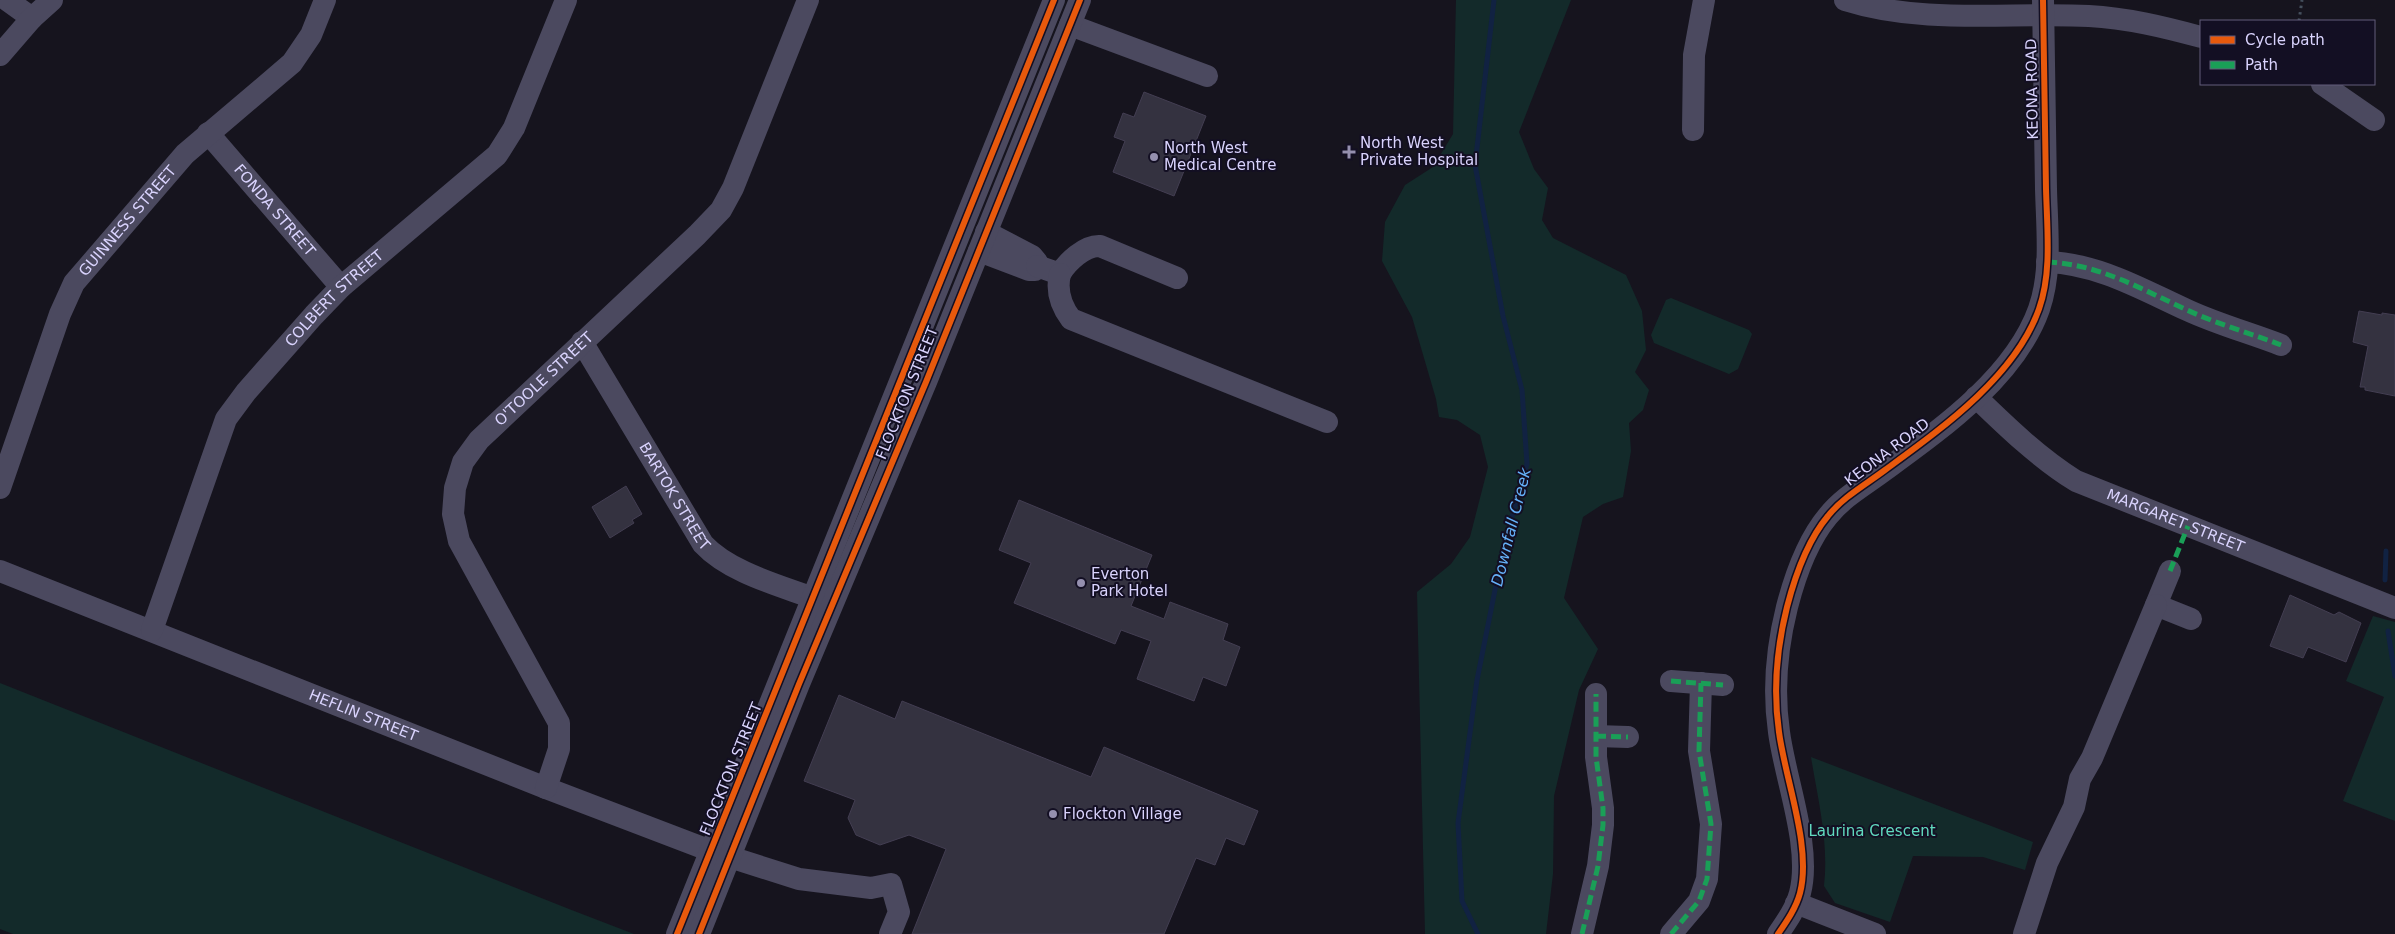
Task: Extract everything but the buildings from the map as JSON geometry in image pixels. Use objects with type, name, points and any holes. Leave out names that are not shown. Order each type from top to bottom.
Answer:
[{"type":"street","points":[[6,0],[32,18]]},
{"type":"street","points":[[0,55],[32,18],[52,0]]},
{"type":"street","name":"GUINNESS STREET","points":[[0,488],[60,314],[74,283],[167,174],[208,133],[292,63],[308,40],[325,0]]},
{"type":"street","name":"COLBERT STREET","points":[[152,630],[226,419],[246,392],[341,287],[497,155],[514,128],[566,0]]},
{"type":"street","name":"O'TOOLE STREET","points":[[546,788],[559,749],[559,723],[459,541],[455,528],[453,502],[459,475],[470,450],[713,220],[728,200],[808,0]]},
{"type":"street","name":"FLOCKTON STREET","points":[[699,934],[720,854],[813,598],[1054,0]]},
{"type":"street","name":"FLOCKTON STREET","points":[[677,934],[720,854],[983,241],[1080,0]]},
{"type":"street","points":[[1693,130],[1694,55],[1704,0]]},
{"type":"street","points":[[1845,0],[1888,11],[1916,15],[2043,7],[2131,20],[2200,37]]},
{"type":"street","name":"KEONA ROAD","points":[[1778,934],[1796,903],[1802,884],[1802,846],[1779,734],[1777,695],[1779,650],[1793,585],[1814,537],[1839,505],[1903,457],[1976,397],[2007,365],[2025,341],[2043,296],[2047,262],[2043,7]]},
{"type":"street","points":[[1070,25],[1207,76]]},
{"type":"street","points":[[2323,85],[2374,120]]},
{"type":"street","name":"FONDA STREET","points":[[208,133],[341,287]]},
{"type":"street","points":[[983,241],[1032,256],[1036,260],[1037,266],[1060,274]]},
{"type":"street","points":[[1177,278],[1109,249],[1095,246],[1079,254],[1060,274],[1058,287],[1060,301],[1071,319],[1327,422]]},
{"type":"street","points":[[2047,262],[2075,264],[2091,269],[2137,286],[2192,312],[2281,344]]},
{"type":"street","name":"BARTOK STREET","points":[[582,342],[703,544],[715,556],[730,565],[813,598]]},
{"type":"street","name":"MARGARET STREET","points":[[1976,397],[2006,426],[2076,481],[2395,608]]},
{"type":"street","name":"HEFLIN STREET","points":[[0,571],[546,788],[720,854],[784,876],[829,884],[871,888],[891,884],[899,912],[890,934]]},
{"type":"street","points":[[2024,934],[2050,855],[2074,807],[2080,779],[2092,758],[2170,571]]},
{"type":"street","points":[[2156,605],[2191,619]]},
{"type":"street","points":[[1672,681],[1723,685]]},
{"type":"street","points":[[1671,934],[1699,901],[1707,879],[1710,824],[1699,750],[1701,683]]},
{"type":"street","points":[[1582,934],[1598,866],[1604,825],[1596,736],[1596,694]]},
{"type":"street","points":[[1596,736],[1628,737]]},
{"type":"street","points":[[1796,903],[1875,934]]},
{"type":"path","points":[[2299,20],[2302,0]]},
{"type":"green space","points":[[1456,0],[1571,0],[1519,132],[1534,169],[1548,188],[1542,220],[1553,238],[1626,275],[1642,311],[1646,350],[1635,372],[1649,390],[1643,410],[1629,423],[1631,451],[1623,497],[1603,504],[1583,517],[1564,598],[1598,649],[1579,690],[1554,796],[1553,874],[1546,934],[1425,934],[1417,592],[1451,564],[1470,537],[1488,467],[1480,435],[1457,420],[1439,417],[1436,399],[1412,317],[1382,261],[1385,222],[1405,185],[1433,167],[1453,134]]},
{"type":"green space","points":[[1671,298],[1749,330],[1752,334],[1738,369],[1729,374],[1654,343],[1651,335],[1666,300]]},
{"type":"green space","points":[[2373,616],[2395,622],[2395,821],[2343,801],[2384,697],[2346,681]]},
{"type":"green space","points":[[0,683],[634,934],[13,934],[0,929]]},
{"type":"green space","name":"Laurina Crescent","points":[[1811,757],[2033,842],[2025,870],[1983,857],[1913,856],[1890,922],[1835,903],[1824,886],[1824,838]]},
{"type":"waterway","name":"Downfall Creek","points":[[1478,934],[1462,901],[1458,823],[1477,680],[1504,545],[1527,464],[1522,390],[1503,316],[1475,165],[1494,0]]},
{"type":"waterway","points":[[2385,580],[2386,551]]},
{"type":"waterway","points":[[2388,631],[2395,676]]},
{"type":"marked path","points":[[2047,262],[2084,267],[2119,279],[2198,315],[2281,345]]},
{"type":"marked path","points":[[2170,571],[2188,526]]},
{"type":"marked path","points":[[1671,681],[1723,685]]},
{"type":"marked path","points":[[1671,934],[1699,901],[1707,879],[1711,824],[1699,751],[1701,683]]},
{"type":"marked path","points":[[1582,934],[1598,866],[1603,825],[1603,808],[1596,757],[1596,694]]},
{"type":"marked path","points":[[1596,736],[1628,737]]},
{"type":"cycle path","points":[[677,934],[1054,0]]},
{"type":"cycle path","points":[[699,934],[799,684],[926,382],[1080,0]]},
{"type":"cycle path","points":[[1778,934],[1796,904],[1803,875],[1800,834],[1782,751],[1776,701],[1778,653],[1790,595],[1798,571],[1814,536],[1834,509],[1847,497],[1929,437],[1974,400],[2013,357],[2028,334],[2039,309],[2046,280],[2048,250],[2043,0]]},
{"type":"place","name":"North West Private Hospital","points":[[1349,152]]},
{"type":"place","name":"North West Medical Centre","points":[[1154,157]]},
{"type":"place","name":"Everton Park Hotel","points":[[1081,583]]},
{"type":"place","name":"Flockton Village","points":[[1053,814]]}]
